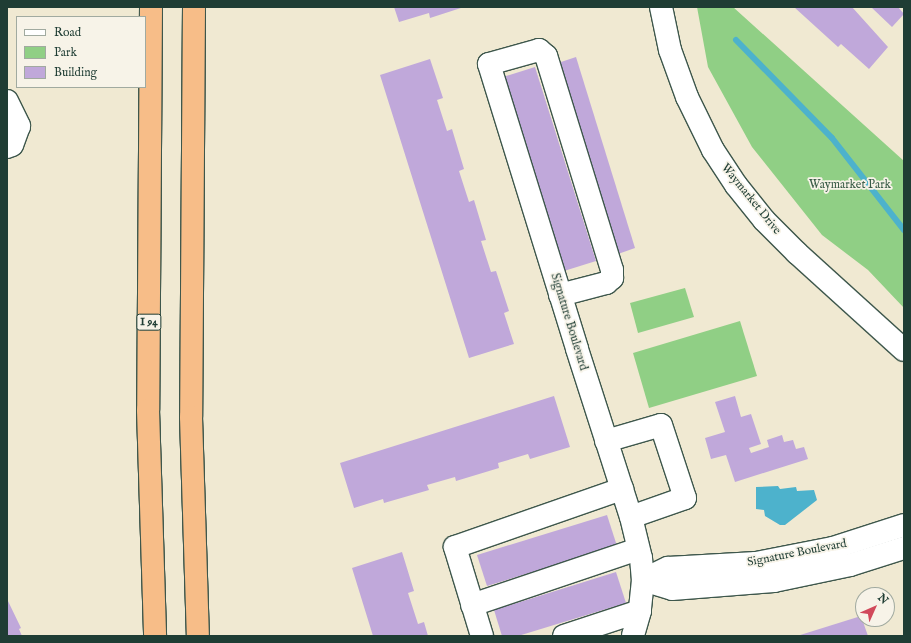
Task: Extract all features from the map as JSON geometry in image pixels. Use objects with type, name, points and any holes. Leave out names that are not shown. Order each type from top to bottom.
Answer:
[{"type":"highway","name":"I 94","points":[[151,7],[148,410],[155,636]]},
{"type":"highway","points":[[194,7],[191,417],[198,636]]},
{"type":"highway","points":[[193,54],[202,7]]},
{"type":"street","name":"Waymarket Drive","points":[[661,7],[670,50],[686,97],[713,150],[736,185],[764,220],[797,253],[904,350]]},
{"type":"street","name":"Signature Boulevard","points":[[560,295],[606,283],[612,278],[612,270],[546,56],[539,50],[489,64],[560,295],[631,517],[643,580],[640,611],[633,636]]},
{"type":"street","points":[[7,101],[19,126],[12,145],[7,147]]},
{"type":"street","points":[[606,441],[661,425],[685,498],[631,517]]},
{"type":"street","points":[[482,636],[455,547],[622,489]]},
{"type":"street","name":"Signature Boulevard","points":[[643,580],[668,568],[756,563],[833,548],[904,525]]},
{"type":"street","name":"Signature Boulevard","points":[[643,580],[672,588],[774,580],[850,566],[904,548]]},
{"type":"street","points":[[472,605],[638,549]]},
{"type":"street","points":[[564,636],[640,611]]},
{"type":"green space","name":"Waymarket Park","points":[[697,7],[733,7],[904,161],[904,308],[868,270],[822,235],[752,147],[708,67]]},
{"type":"green space","points":[[685,288],[694,317],[638,333],[630,303]]},
{"type":"green space","points":[[740,321],[757,376],[649,408],[633,353]]},
{"type":"water","points":[[778,486],[780,489],[796,487],[797,491],[814,490],[817,500],[785,525],[780,525],[765,516],[764,510],[756,509],[756,487]]},
{"type":"building","points":[[394,7],[464,7],[430,18],[429,13],[399,22]]},
{"type":"building","points":[[794,7],[852,7],[888,47],[869,69],[841,44],[838,47]]},
{"type":"building","points":[[871,7],[898,7],[904,14],[892,27]]},
{"type":"building","points":[[576,57],[635,248],[618,254],[558,63]]},
{"type":"building","points":[[430,59],[443,98],[437,100],[447,131],[452,129],[464,169],[459,171],[469,202],[474,200],[486,240],[481,241],[491,272],[496,271],[509,311],[504,313],[514,344],[469,358],[380,75]]},
{"type":"building","points":[[535,67],[596,261],[564,271],[503,77]]},
{"type":"building","points":[[554,396],[570,447],[530,459],[528,454],[498,463],[499,468],[456,481],[455,477],[427,485],[429,490],[384,503],[383,499],[354,508],[340,463]]},
{"type":"building","points":[[735,396],[741,417],[751,414],[761,444],[749,448],[751,453],[769,447],[767,440],[782,435],[784,442],[793,440],[796,449],[804,447],[808,459],[735,482],[726,455],[711,459],[705,438],[725,432],[715,402]]},
{"type":"building","points":[[607,515],[617,546],[487,586],[477,555]]},
{"type":"building","points":[[402,552],[414,591],[408,593],[418,624],[424,622],[428,636],[373,636],[352,568]]},
{"type":"building","points":[[616,572],[626,603],[518,636],[502,636],[494,610]]},
{"type":"building","points":[[7,599],[21,628],[19,629],[22,636],[7,636]]},
{"type":"building","points":[[855,618],[855,627],[865,627],[868,636],[797,636]]},
{"type":"waterway","points":[[736,40],[832,138],[904,230]]}]
